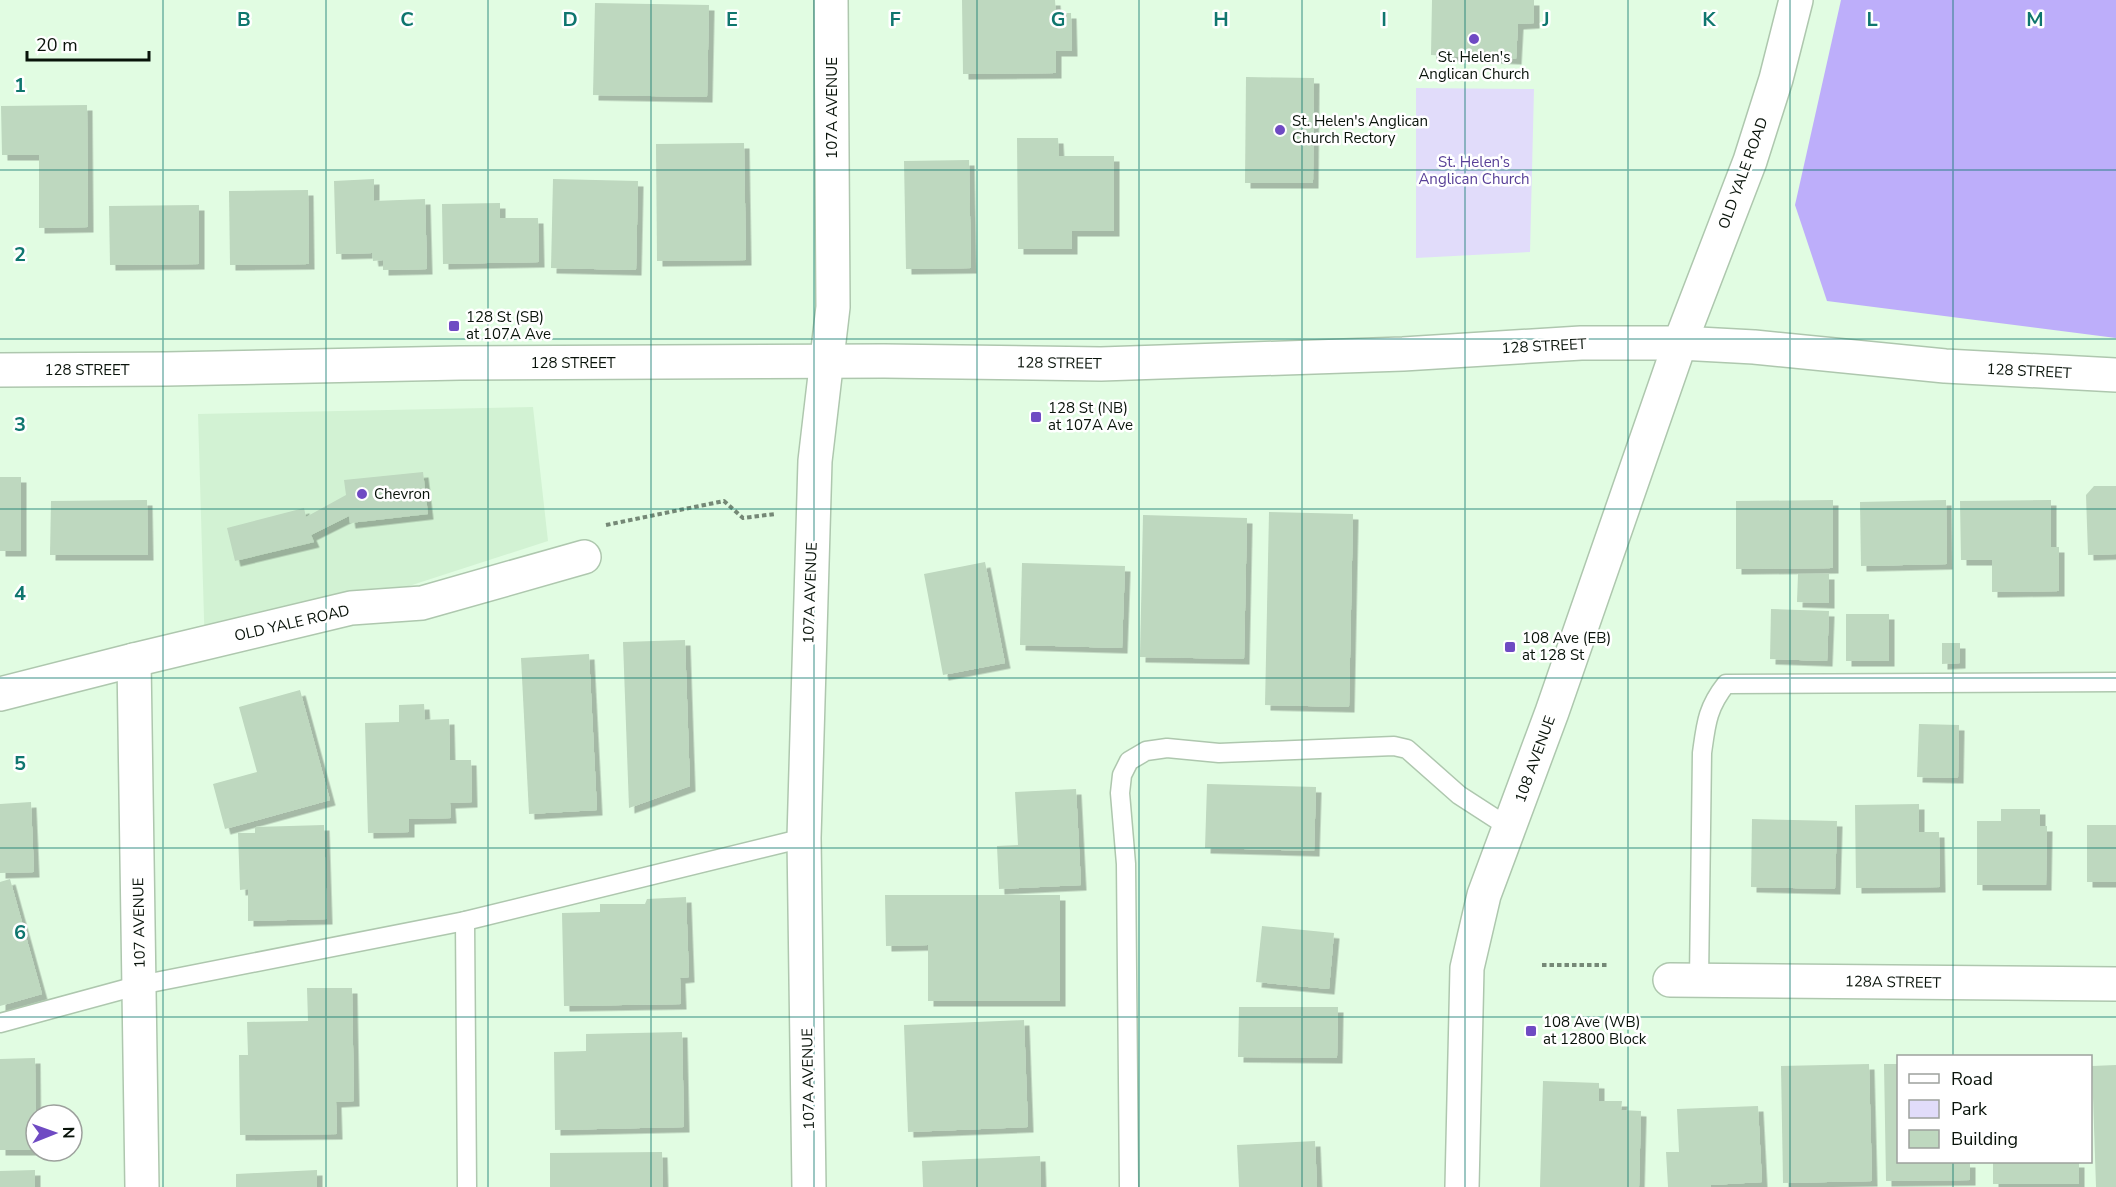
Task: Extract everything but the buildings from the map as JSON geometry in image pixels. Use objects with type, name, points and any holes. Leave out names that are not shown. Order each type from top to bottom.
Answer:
[{"type":"street","name":"107A AVENUE","points":[[809,1187],[804,838],[814,461],[833,307],[831,0]]},
{"type":"street","name":"OLD YALE ROAD","points":[[1680,344],[1750,161],[1776,79],[1796,0]]},
{"type":"street","name":"128 STREET","points":[[0,370],[460,363],[1101,364],[1403,354],[1581,344],[1680,344],[1754,348],[1945,366],[2116,375]]},
{"type":"street","name":"108 AVENUE","points":[[1462,1187],[1467,968],[1484,895],[1552,712],[1680,344]]},
{"type":"street","name":"OLD YALE ROAD","points":[[0,694],[351,608],[422,603],[584,557]]},
{"type":"street","name":"107 AVENUE","points":[[134,660],[142,1187]]},
{"type":"street","name":"128A STREET","points":[[1684,980],[2116,984]]},
{"type":"lane","points":[[1684,980],[1702,753],[1707,717],[1714,699],[1726,684],[2116,682]]},
{"type":"lane","points":[[1129,1187],[1125,864],[1120,794],[1122,774],[1129,761],[1146,751],[1167,748],[1219,753],[1394,746],[1407,749],[1458,795],[1510,828]]},
{"type":"lane","points":[[0,1023],[140,985],[465,921],[804,838]]},
{"type":"lane","points":[[465,921],[467,1187]]},
{"type":"path","points":[[603,526],[724,501],[743,518],[780,513]]},
{"type":"path","points":[[1542,966],[1609,965]]},
{"type":"shaded area","points":[[1841,0],[2116,0],[2116,338],[1827,301],[1795,205]]},
{"type":"shaded area","points":[[533,407],[548,541],[205,652],[198,414]]},
{"type":"green space","name":"St. Helen’s Anglican Church","points":[[1416,88],[1534,89],[1530,252],[1416,258]]},
{"type":"place","name":"St. Helen's Anglican Church","points":[[1474,39]]},
{"type":"place","name":"St. Helen's Anglican Church Rectory","points":[[1280,130]]},
{"type":"place","name":"128 St (SB) at 107A Ave","points":[[454,326]]},
{"type":"place","name":"128 St (NB) at 107A Ave","points":[[1036,417]]},
{"type":"place","name":"Chevron","points":[[362,494]]},
{"type":"place","name":"108 Ave (EB) at 128 St","points":[[1510,647]]},
{"type":"place","name":"108 Ave (WB) at 12800 Block","points":[[1531,1031]]}]
